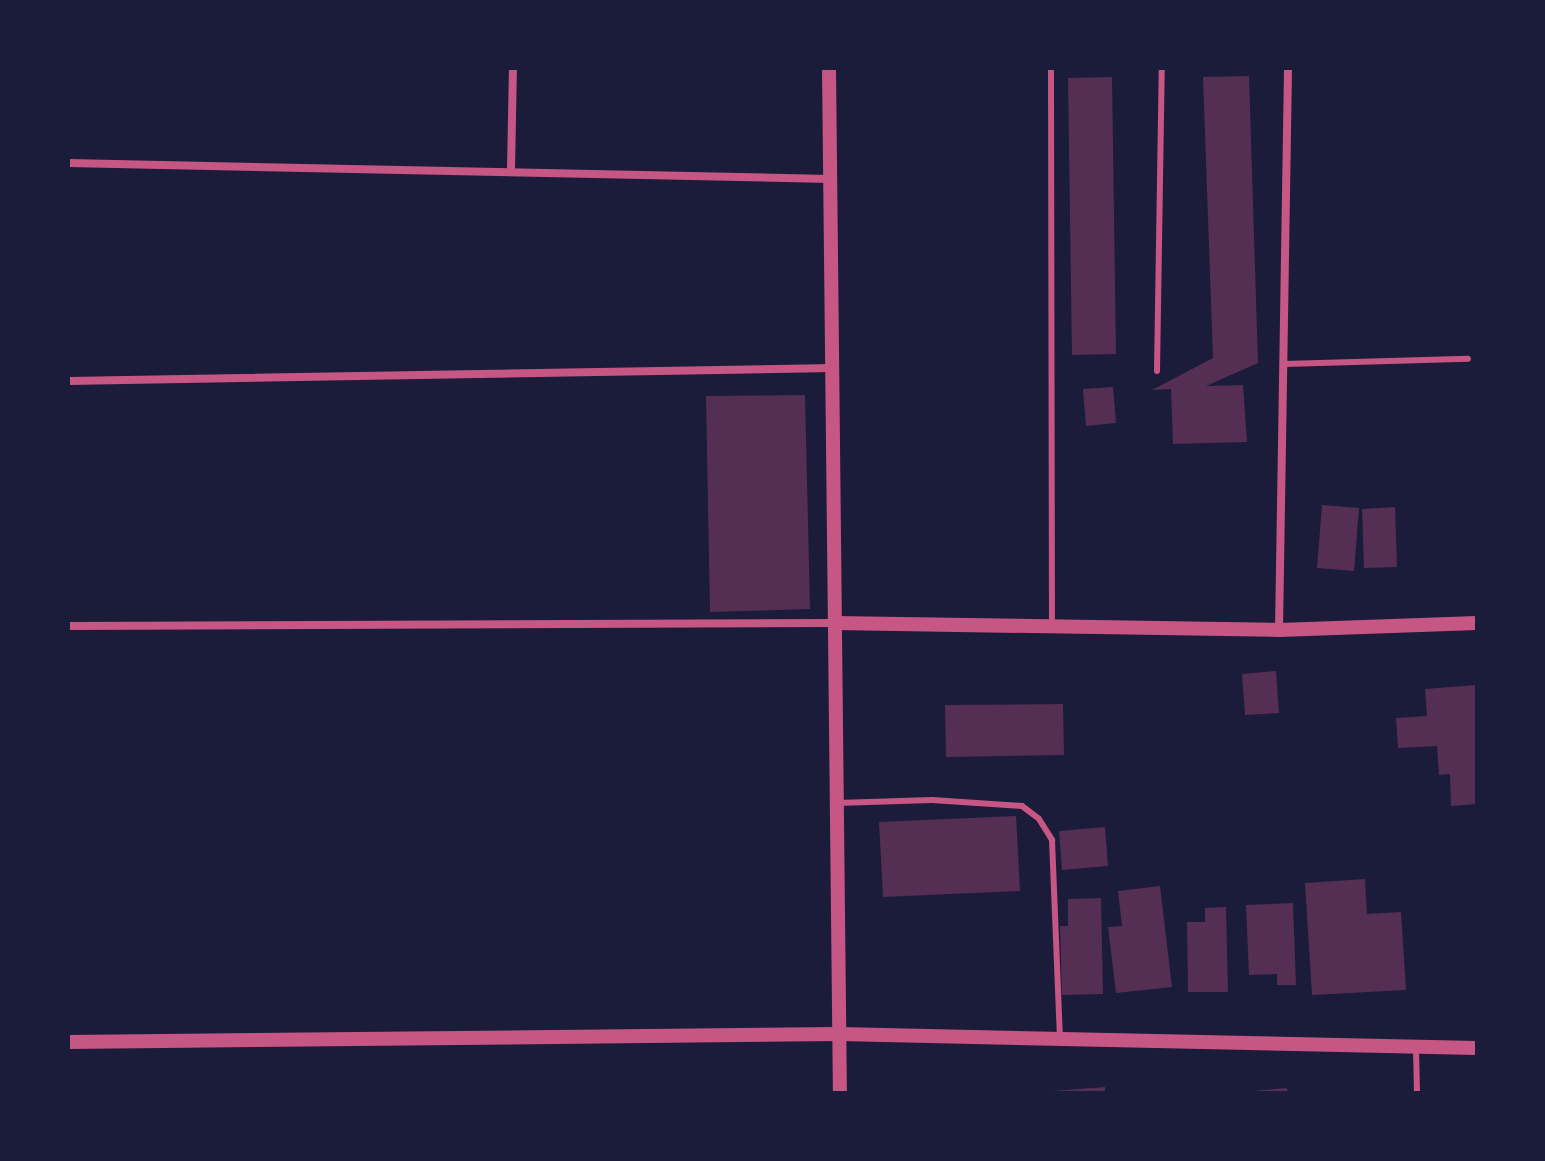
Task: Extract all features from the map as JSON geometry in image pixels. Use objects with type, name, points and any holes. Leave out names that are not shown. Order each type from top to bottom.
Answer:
[{"type":"street","points":[[511,170],[513,68]]},
{"type":"street","points":[[829,68],[840,1093]]},
{"type":"street","points":[[1279,630],[1288,68]]},
{"type":"street","points":[[68,163],[831,179]]},
{"type":"street","points":[[68,381],[832,368]]},
{"type":"street","points":[[68,626],[835,623],[1279,630],[1477,623]]},
{"type":"street","points":[[68,1042],[839,1034],[1477,1048]]},
{"type":"lane","points":[[1051,68],[1052,627]]},
{"type":"lane","points":[[1157,371],[1162,68]]},
{"type":"lane","points":[[1284,364],[1468,359]]},
{"type":"lane","points":[[837,803],[932,800],[1022,806],[1039,819],[1052,840],[1060,1039]]},
{"type":"lane","points":[[1416,1046],[1417,1093]]},
{"type":"building","points":[[1249,76],[1258,363],[1206,386],[1243,385],[1247,442],[1173,444],[1171,389],[1152,390],[1213,358],[1203,77]]},
{"type":"building","points":[[1112,77],[1116,354],[1072,355],[1068,78]]},
{"type":"building","points":[[1113,387],[1116,423],[1086,426],[1083,389]]},
{"type":"building","points":[[805,395],[810,609],[710,612],[706,396]]},
{"type":"building","points":[[1322,505],[1359,508],[1354,571],[1317,568]]},
{"type":"building","points":[[1395,507],[1397,567],[1364,568],[1362,509]]},
{"type":"building","points":[[1276,671],[1279,713],[1245,715],[1242,674]]},
{"type":"building","points":[[1477,685],[1477,804],[1451,806],[1450,774],[1439,775],[1437,746],[1398,748],[1396,718],[1427,716],[1425,689]]},
{"type":"building","points":[[1063,704],[1064,755],[946,757],[945,705]]},
{"type":"building","points":[[1016,816],[1020,891],[883,897],[879,822]]},
{"type":"building","points":[[1105,827],[1108,866],[1062,870],[1059,831]]},
{"type":"building","points":[[1365,879],[1367,914],[1401,912],[1406,990],[1312,995],[1305,883]]},
{"type":"building","points":[[1160,886],[1172,987],[1116,993],[1108,927],[1122,926],[1118,891]]},
{"type":"building","points":[[1101,898],[1103,994],[1062,995],[1060,926],[1068,926],[1068,899]]},
{"type":"building","points":[[1293,903],[1296,985],[1277,985],[1277,974],[1249,975],[1246,905]]},
{"type":"building","points":[[1226,907],[1228,992],[1188,992],[1187,922],[1205,922],[1205,908]]},
{"type":"building","points":[[1105,1087],[1105,1093],[1052,1093],[1052,1091]]},
{"type":"building","points":[[1287,1088],[1288,1093],[1253,1093],[1253,1091]]}]
